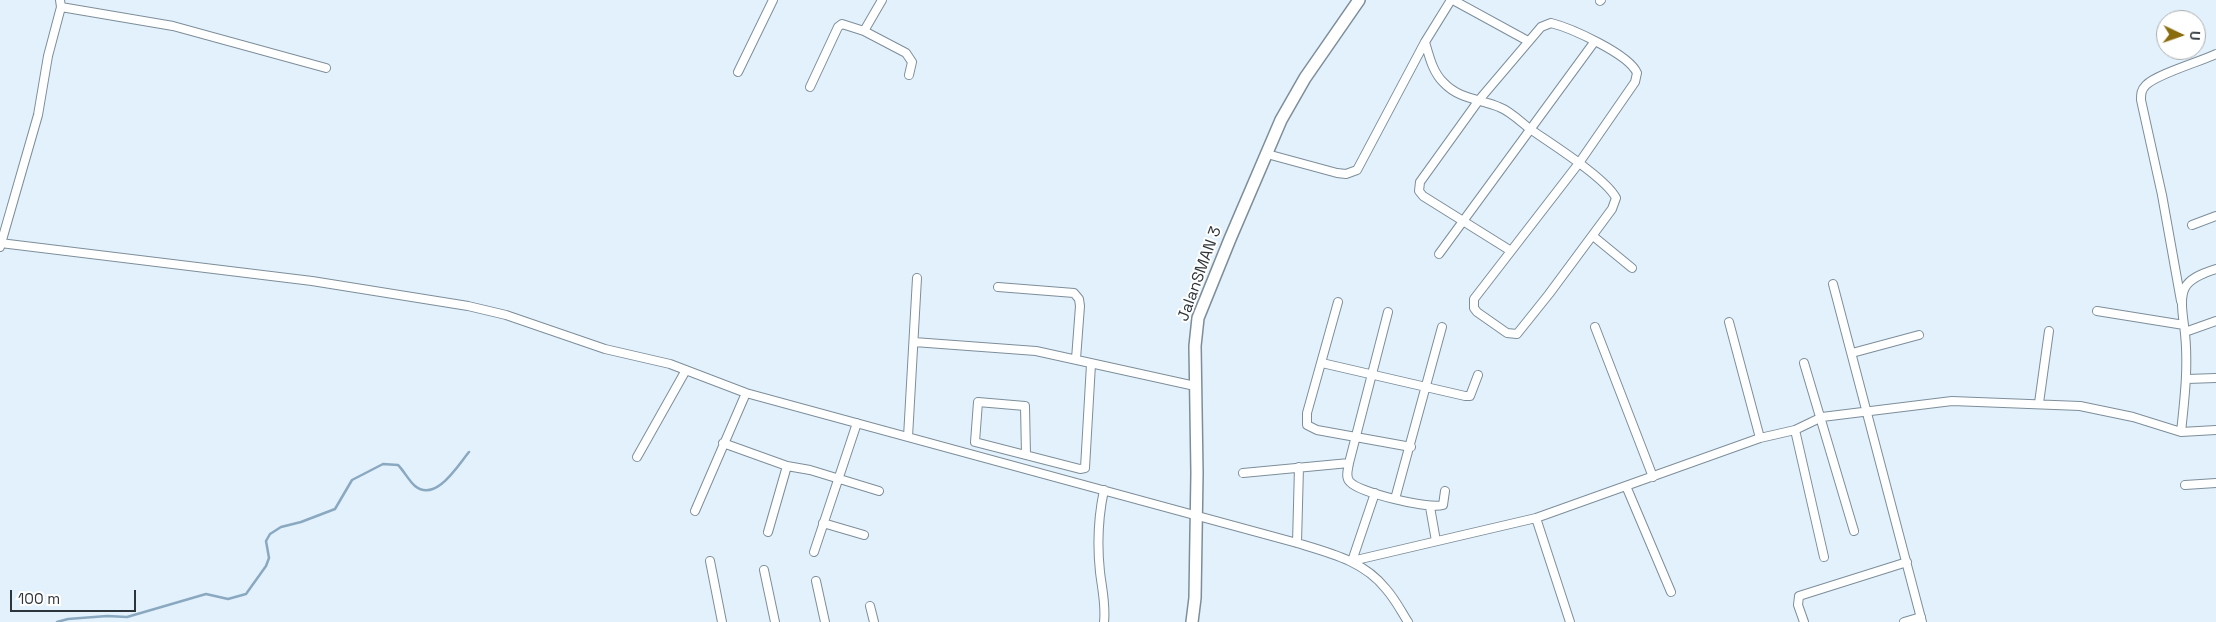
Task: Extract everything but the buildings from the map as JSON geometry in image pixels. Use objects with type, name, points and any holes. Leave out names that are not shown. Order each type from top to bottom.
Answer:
[{"type":"street","points":[[738,72],[773,0]]},
{"type":"street","points":[[864,31],[882,0]]},
{"type":"street","name":"JalanSMAN 3","points":[[1192,622],[1195,598],[1195,346],[1198,318],[1281,120],[1305,78],[1359,0]]},
{"type":"street","points":[[1267,154],[1337,173],[1346,174],[1357,170],[1425,42],[1452,0],[1528,41]]},
{"type":"street","points":[[326,68],[173,26],[60,4],[48,56],[38,115],[0,245],[312,281],[468,306],[506,315],[605,349],[686,370],[746,392],[1297,543],[1352,561],[1371,574],[1386,589],[1408,622]]},
{"type":"street","points":[[1425,42],[1432,65],[1442,82],[1453,92],[1479,100],[1501,108],[1579,163],[1616,198],[1612,209],[1549,294],[1517,334],[1513,334],[1507,333],[1477,312],[1473,304],[1474,299],[1579,163],[1637,78],[1635,69],[1595,41],[1551,23],[1541,27],[1479,100],[1418,187],[1422,196],[1510,251]]},
{"type":"street","points":[[810,87],[838,27],[842,24],[847,24],[864,31],[906,53],[912,62],[909,75]]},
{"type":"street","points":[[1439,254],[1532,130],[1595,41]]},
{"type":"street","points":[[2181,432],[2187,379],[2185,328],[2162,195],[2141,100],[2142,90],[2147,84],[2216,54]]},
{"type":"street","points":[[2192,224],[2216,216]]},
{"type":"street","points":[[1592,236],[1632,268]]},
{"type":"street","points":[[2181,301],[2191,278],[2216,269]]},
{"type":"street","points":[[908,437],[917,278]]},
{"type":"street","points":[[1833,284],[1921,619],[1904,622]]},
{"type":"street","points":[[998,287],[1074,293],[1079,299],[1080,306],[1076,359]]},
{"type":"street","points":[[1338,302],[1307,413],[1306,425],[1317,430],[1411,447]]},
{"type":"street","points":[[2097,311],[2185,328],[2216,321]]},
{"type":"street","points":[[1388,312],[1349,464],[1347,474],[1349,481],[1354,485],[1375,493],[1430,507],[1442,505],[1445,491]]},
{"type":"street","points":[[1729,322],[1760,438]]},
{"type":"street","points":[[1395,499],[1411,447],[1442,327]]},
{"type":"street","points":[[1595,327],[1653,477]]},
{"type":"street","points":[[2038,403],[2049,331]]},
{"type":"street","points":[[1852,353],[1919,335]]},
{"type":"street","points":[[914,342],[1036,351],[1196,386]]},
{"type":"street","points":[[1322,363],[1372,376],[1470,396],[1478,375]]},
{"type":"street","points":[[1804,363],[1822,417],[1854,531]]},
{"type":"street","points":[[1026,455],[1025,406],[978,402],[975,442],[1080,469],[1085,468],[1092,364]]},
{"type":"street","points":[[637,457],[686,370]]},
{"type":"street","points":[[2187,379],[2216,378]]},
{"type":"street","points":[[695,511],[746,392]]},
{"type":"street","points":[[1352,561],[1536,518],[1760,438],[1795,430],[1822,417],[1952,401],[2038,403],[2080,406],[2133,417],[2181,432],[2216,430]]},
{"type":"street","points":[[814,552],[857,423]]},
{"type":"street","points":[[1795,430],[1824,557]]},
{"type":"street","points":[[723,443],[787,466],[838,478],[879,492]]},
{"type":"street","points":[[1243,473],[1349,464]]},
{"type":"street","points":[[768,532],[787,466]]},
{"type":"street","points":[[1297,543],[1299,467]]},
{"type":"street","points":[[2185,485],[2216,482]]},
{"type":"street","points":[[1626,486],[1671,592]]},
{"type":"street","points":[[1104,490],[1099,516],[1097,546],[1105,604],[1104,622]]},
{"type":"street","points":[[1352,561],[1375,493]]},
{"type":"street","points":[[1430,507],[1436,541]]},
{"type":"street","points":[[1536,518],[1570,622]]},
{"type":"street","points":[[823,523],[864,535]]},
{"type":"street","points":[[710,562],[722,622]]},
{"type":"street","points":[[1804,622],[1797,599],[1803,594],[1907,562]]},
{"type":"street","points":[[764,570],[775,622]]},
{"type":"street","points":[[816,581],[825,622]]},
{"type":"street","points":[[870,606],[874,622]]},
{"type":"waterway","points":[[57,622],[68,619],[107,616],[127,617],[206,594],[228,599],[246,594],[266,566],[269,558],[266,541],[270,534],[281,527],[301,522],[335,509],[352,480],[383,464],[398,465],[415,486],[423,490],[431,490],[446,480],[469,452]]}]
